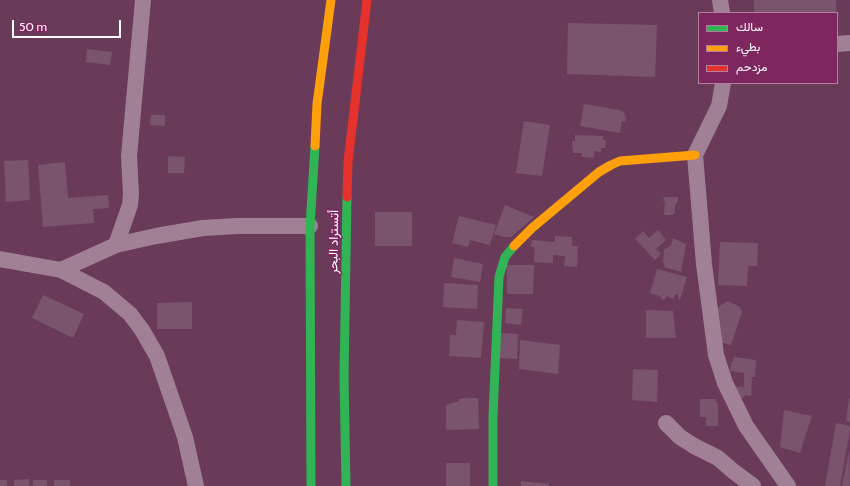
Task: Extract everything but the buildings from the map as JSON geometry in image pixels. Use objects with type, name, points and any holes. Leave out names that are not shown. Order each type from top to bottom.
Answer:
[{"type":"main road","name":"أتستراد البحر","points":[[312,486],[310,226],[317,104],[331,0]]},
{"type":"main road","name":"أتستراد البحر","points":[[346,486],[344,376],[348,162],[367,0]]},
{"type":"main road","points":[[493,486],[493,416],[499,276],[505,257],[532,228],[599,172],[611,165],[620,161],[695,155]]},
{"type":"street","points":[[116,245],[130,205],[131,194],[129,156],[143,0]]},
{"type":"street","points":[[720,0],[722,12]]},
{"type":"street","points":[[838,44],[850,43]]},
{"type":"street","points":[[723,84],[720,106],[695,155],[704,264],[716,354],[724,383],[746,426],[788,486]]},
{"type":"street","points":[[61,270],[116,245],[203,228],[237,226],[310,226]]},
{"type":"street","points":[[0,259],[61,270],[93,286],[115,300],[130,314],[142,330],[157,356],[185,437],[196,486]]},
{"type":"street","points":[[666,423],[680,437],[718,458],[753,486]]},
{"type":"traffic: fast","points":[[311,486],[310,226],[315,146]]},
{"type":"traffic: fast","points":[[346,486],[344,376],[347,197]]},
{"type":"traffic: fast","points":[[493,486],[493,416],[499,277],[505,257],[514,246]]},
{"type":"traffic: slow","points":[[315,146],[317,104],[331,0]]},
{"type":"traffic: slow","points":[[514,246],[532,228],[599,172],[611,165],[620,161],[695,155]]},
{"type":"traffic: jam","points":[[347,197],[348,162],[367,0]]}]
